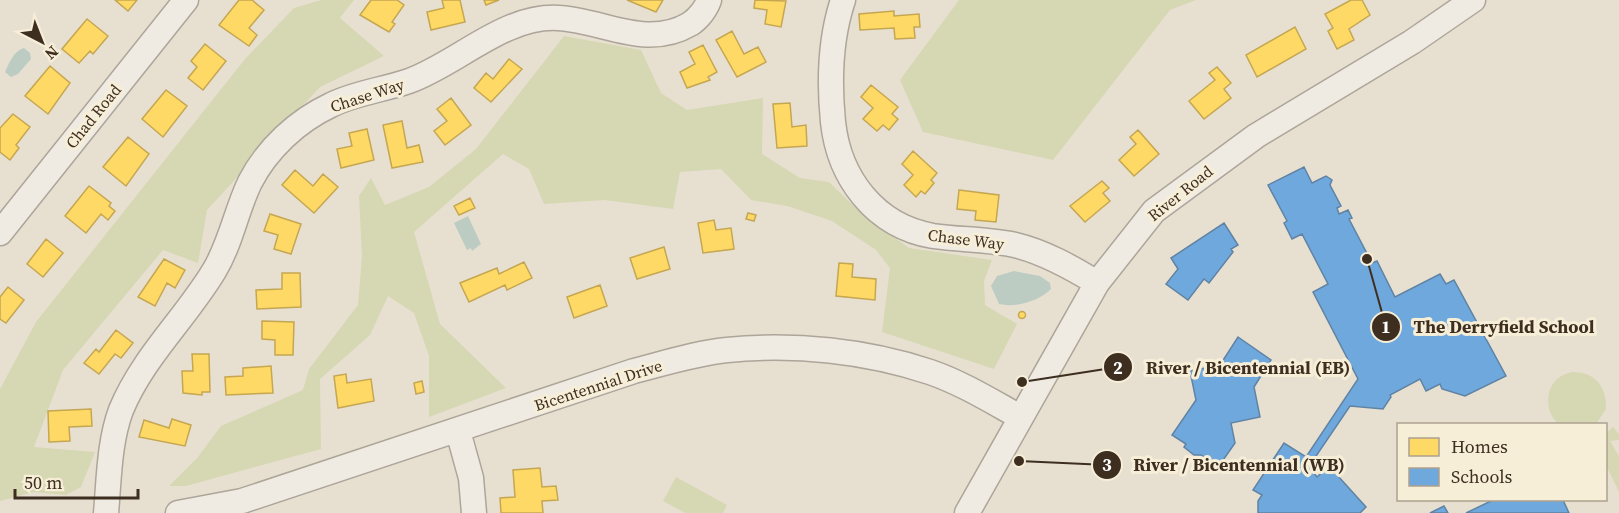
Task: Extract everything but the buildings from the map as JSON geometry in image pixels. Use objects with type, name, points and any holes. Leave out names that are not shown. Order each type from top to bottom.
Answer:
[{"type":"street","name":"Chad Road","points":[[0,233],[186,0]]},
{"type":"street","name":"Chase Way","points":[[106,513],[115,431],[137,376],[213,272],[224,251],[250,183],[260,166],[284,137],[330,106],[410,81],[523,24],[556,18],[656,36],[676,32],[694,21],[710,0]]},
{"type":"street","name":"Chase Way","points":[[843,0],[831,57],[834,134],[845,170],[866,201],[880,213],[915,232],[1012,244],[1032,250],[1097,283]]},
{"type":"street","name":"River Road","points":[[967,513],[1097,283],[1154,211],[1177,191],[1256,136],[1412,42],[1473,0]]},
{"type":"street","name":"Bicentennial Drive","points":[[178,513],[242,501],[654,366],[726,350],[765,347],[855,354],[930,372],[965,387],[1020,417]]},
{"type":"street","points":[[458,431],[471,478],[474,513]]},
{"type":"green space","points":[[321,0],[354,0],[340,18],[384,56],[320,87],[207,210],[198,263],[163,250],[63,370],[34,447],[95,452],[81,487],[66,495],[34,492],[0,501],[0,389],[36,322],[245,59],[294,8]]},
{"type":"green space","points":[[959,0],[1196,0],[1170,10],[1053,160],[923,132],[900,80]]},
{"type":"green space","points":[[564,36],[641,50],[661,93],[687,110],[763,98],[762,154],[800,178],[829,182],[863,215],[909,248],[992,260],[984,281],[985,305],[1017,324],[994,369],[882,332],[890,268],[876,250],[832,221],[787,206],[751,200],[721,169],[680,172],[673,209],[605,200],[544,204],[529,169],[503,154],[414,232],[440,324],[506,388],[429,417],[429,356],[414,313],[388,296],[370,335],[320,379],[321,449],[186,486],[169,486],[198,457],[221,426],[303,390],[309,369],[358,305],[362,256],[359,196],[371,178],[385,205],[429,187],[476,149]]},
{"type":"green space","points":[[1573,372],[1588,375],[1594,378],[1602,388],[1606,409],[1597,423],[1557,423],[1553,417],[1549,409],[1549,393],[1557,379]]},
{"type":"green space","points":[[1613,427],[1619,434],[1619,440],[1610,441],[1619,456],[1619,492],[1607,467],[1607,432]]},
{"type":"green space","points":[[676,477],[727,505],[723,513],[685,513],[663,501]]},
{"type":"shaded area","points":[[24,48],[30,53],[31,59],[18,74],[11,77],[5,72],[14,55]]},
{"type":"shaded area","points":[[468,216],[481,244],[472,251],[471,248],[467,250],[454,223]]},
{"type":"shaded area","points":[[1014,271],[1040,276],[1050,283],[1051,289],[1027,302],[1013,305],[999,304],[991,286],[997,276]]},
{"type":"place","name":"The Derryfield School","points":[[1367,259]]},
{"type":"place","name":"River / Bicentennial (EB)","points":[[1022,382]]},
{"type":"place","name":"River / Bicentennial (WB)","points":[[1019,461]]}]
